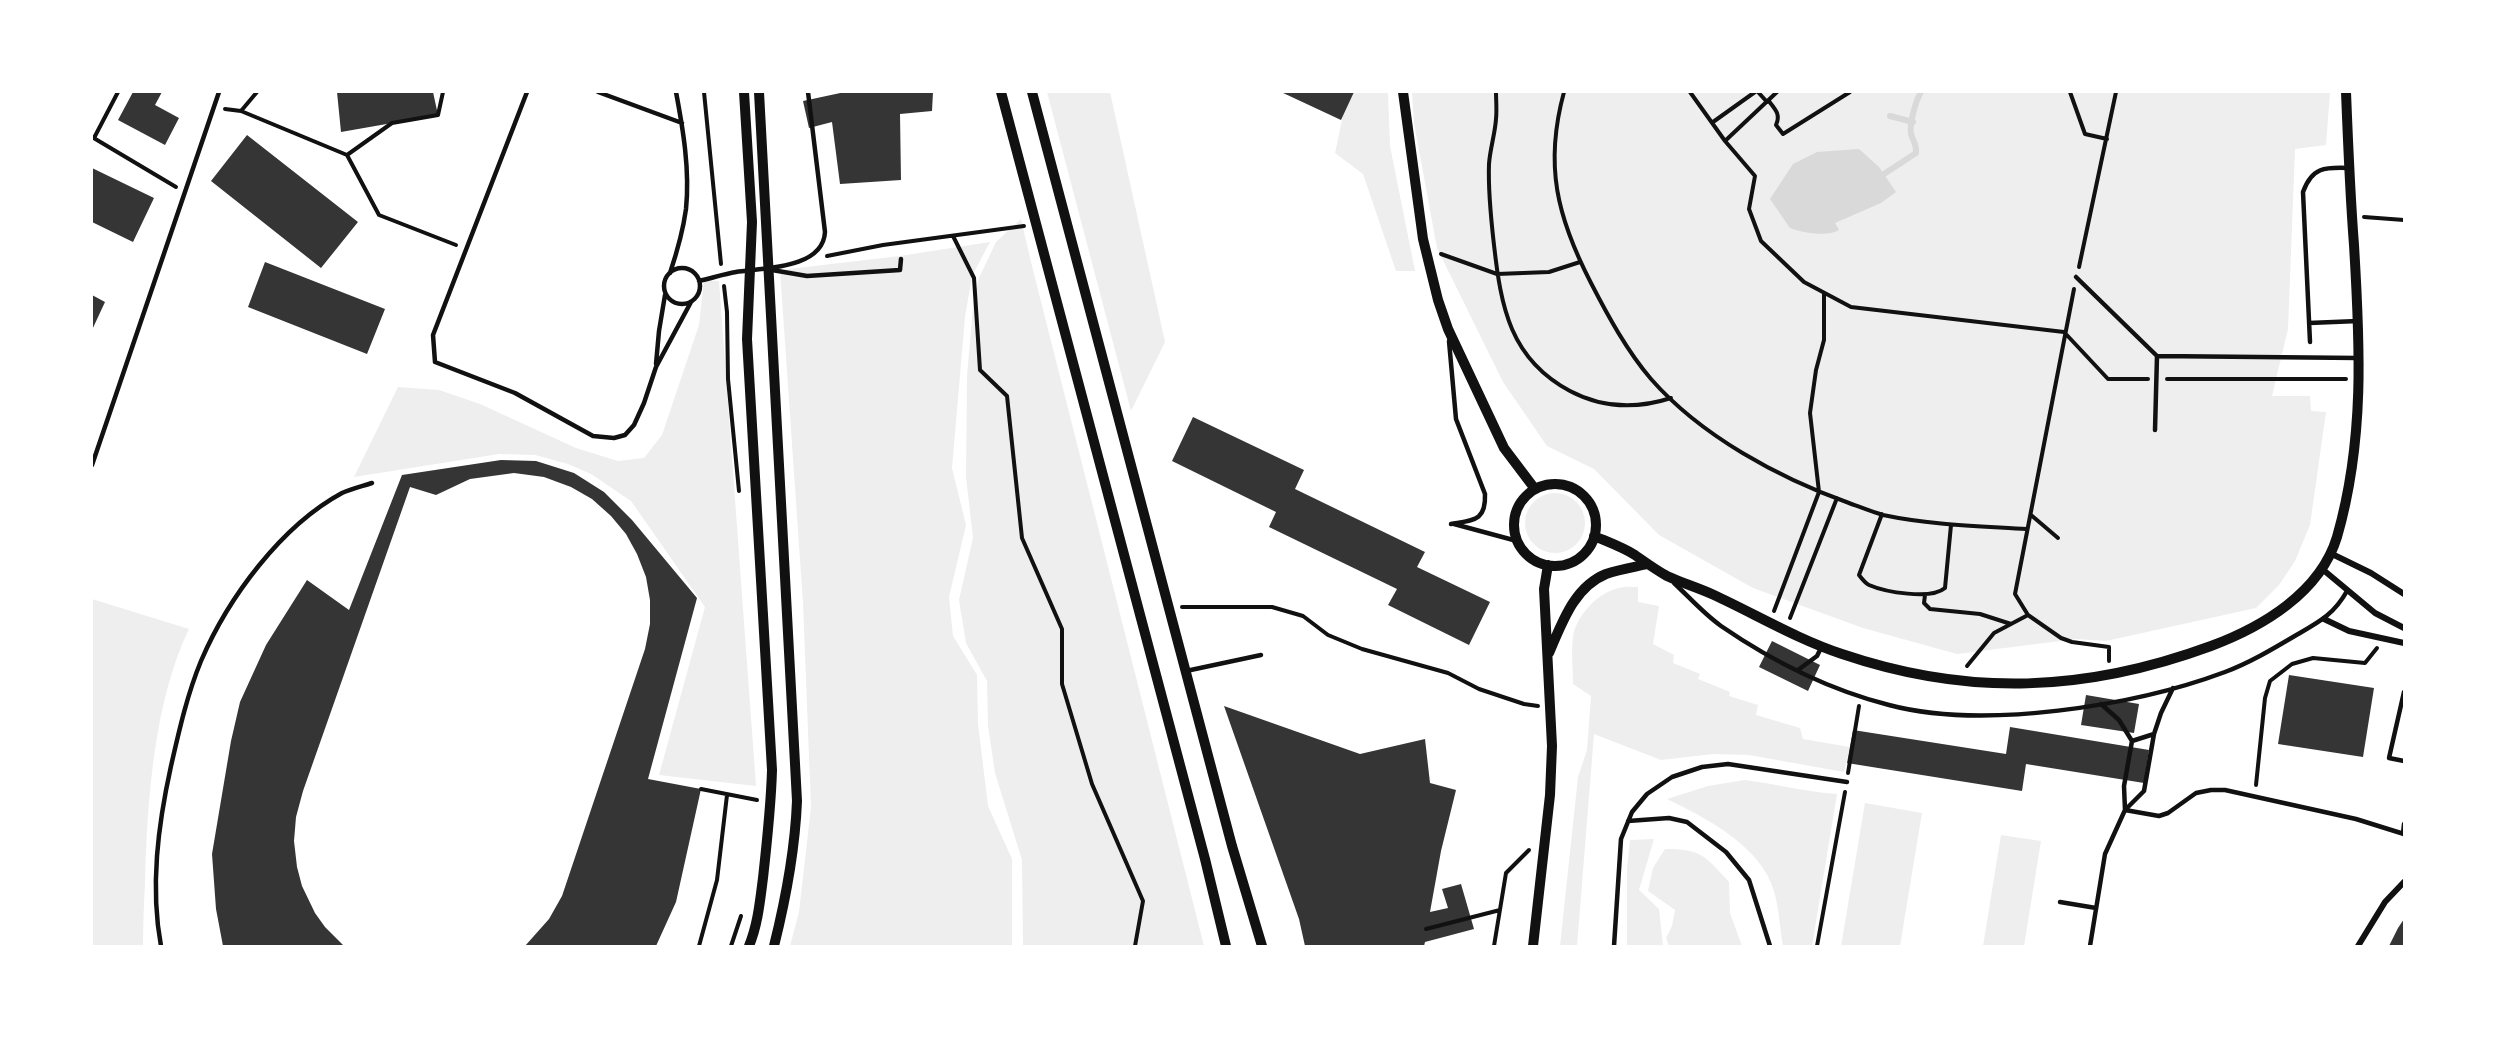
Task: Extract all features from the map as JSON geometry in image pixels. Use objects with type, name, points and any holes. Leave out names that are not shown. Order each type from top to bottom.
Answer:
[{"type":"street","points":[[744,92],[752,222],[747,339],[771,742],[771,801],[758,915],[749,946]]},
{"type":"street","points":[[759,92],[797,801],[796,837],[791,874],[774,946]]},
{"type":"street","points":[[1001,92],[1202,847],[1226,946]]},
{"type":"street","points":[[1032,92],[1186,671],[1262,946]]},
{"type":"street","points":[[1403,92],[1415,187],[1438,300],[1448,329],[1504,448],[1535,489]]},
{"type":"street","points":[[1594,536],[1618,546],[1665,575],[1717,596],[1822,647],[1912,674],[1964,681],[2023,684],[2074,682],[2110,676],[2164,663],[2228,640],[2270,618],[2289,604],[2321,568],[2330,553],[2352,473],[2360,358],[2346,92]]},
{"type":"street","points":[[1558,484],[1581,493],[1594,513],[1596,525],[1594,536],[1589,547],[1581,556],[1560,565],[1548,565],[1529,557],[1517,541],[1514,529],[1516,512],[1526,496],[1535,489],[1558,484]]},
{"type":"street","points":[[2330,553],[2371,573],[2404,594]]},
{"type":"street","points":[[1548,656],[1574,601],[1586,587],[1607,574],[1648,564]]},
{"type":"street","points":[[1533,946],[1546,832],[1552,746],[1545,589],[1548,565]]},
{"type":"street","points":[[2321,568],[2374,614],[2404,628]]},
{"type":"street","points":[[2324,619],[2349,631],[2404,643]]},
{"type":"street","points":[[2358,946],[2385,903],[2404,882]]},
{"type":"lane","points":[[92,465],[219,92]]},
{"type":"lane","points":[[527,92],[433,335],[435,362],[515,393],[593,436],[614,438],[625,435],[634,425],[656,367],[691,302],[699,293],[699,281],[692,271],[681,268],[670,273]]},
{"type":"lane","points":[[598,92],[682,123]]},
{"type":"lane","points":[[656,367],[665,295],[664,283],[670,273],[686,207],[682,123],[676,92]]},
{"type":"lane","points":[[699,281],[723,274],[770,269],[800,261],[821,247],[825,232],[808,92]]},
{"type":"lane","points":[[2310,342],[2302,192],[2308,178],[2316,171],[2328,168],[2349,168]]},
{"type":"lane","points":[[770,269],[807,276],[824,276],[900,270],[901,259]]},
{"type":"lane","points":[[2076,277],[2157,356],[2360,358]]},
{"type":"lane","points":[[665,295],[674,303],[691,302]]},
{"type":"lane","points":[[2309,323],[2359,321]]},
{"type":"lane","points":[[1448,329],[1456,419],[1485,494],[1485,508],[1482,515],[1473,521],[1451,524],[1517,541]]},
{"type":"lane","points":[[2155,430],[2157,356]]},
{"type":"lane","points":[[161,946],[156,921],[156,853],[181,723],[201,662],[228,609],[260,564],[300,523],[343,493],[372,483]]},
{"type":"lane","points":[[1665,575],[1720,625],[1798,670],[1860,697],[1891,706],[1933,713],[1976,716],[2022,714],[2101,704],[2173,688],[2248,662],[2324,619],[2339,606],[2347,591]]},
{"type":"lane","points":[[1798,670],[1817,656],[1822,647]]},
{"type":"lane","points":[[1186,671],[1261,655]]},
{"type":"lane","points":[[2090,946],[2104,854],[2125,810],[2144,790],[2154,735],[2173,688]]},
{"type":"lane","points":[[2404,692],[2389,758],[2404,761]]},
{"type":"lane","points":[[2101,704],[2119,720],[2132,741],[2124,786],[2125,810]]},
{"type":"lane","points":[[2132,741],[2154,735]]},
{"type":"lane","points":[[1614,946],[1621,839],[1632,812],[1647,794],[1672,777],[1702,767],[1728,764],[1846,782]]},
{"type":"lane","points":[[2125,810],[2159,816],[2168,813],[2188,797],[2211,790],[2255,795],[2356,819],[2404,834],[2404,824]]},
{"type":"lane","points":[[1628,821],[1669,818],[1687,822],[1726,852],[1749,880],[1770,946]]},
{"type":"lane","points":[[2060,902],[2096,908]]},
{"type":"path","points":[[118,92],[93,137],[185,193]]},
{"type":"path","points":[[241,111],[257,92]]},
{"type":"path","points":[[347,155],[392,123],[438,115],[443,92]]},
{"type":"path","points":[[704,92],[727,312],[728,379],[740,497]]},
{"type":"path","points":[[1496,92],[1497,117],[1489,163],[1491,221],[1501,303],[1516,340],[1533,363],[1554,382],[1578,395],[1627,406],[1648,405],[1671,398]]},
{"type":"path","points":[[1564,92],[1558,126],[1555,185],[1567,232],[1602,305],[1632,353],[1652,379],[1671,398],[1740,451],[1791,480],[1819,492],[1882,514],[1952,524],[2027,530]]},
{"type":"path","points":[[1690,92],[1725,141],[1755,176],[1749,209],[1761,241],[1804,282],[1851,307],[2064,333],[2104,375]]},
{"type":"path","points":[[1713,122],[1757,92],[1778,113],[1779,118],[1776,125],[1783,134],[1850,92]]},
{"type":"path","points":[[1725,141],[1777,92]]},
{"type":"path","points":[[2070,92],[2085,134],[2107,139]]},
{"type":"path","points":[[2110,676],[2109,647],[2072,642],[2061,638],[2028,615],[2015,594],[2064,333],[2116,92]]},
{"type":"path","points":[[214,108],[241,111],[347,155],[379,215],[466,248]]},
{"type":"path","points":[[2352,217],[2404,220]]},
{"type":"path","points":[[800,261],[882,245],[1036,224]]},
{"type":"path","points":[[953,236],[974,278],[980,370],[1007,396],[1022,538],[1062,629],[1062,684],[1092,784],[1143,901],[1135,946]]},
{"type":"path","points":[[1426,249],[1497,274],[1549,272],[1580,262]]},
{"type":"path","points":[[1769,623],[1819,492],[1810,413],[1816,370],[1824,340],[1824,293]]},
{"type":"path","points":[[2188,379],[2360,380]]},
{"type":"path","points":[[1786,631],[1837,498]]},
{"type":"path","points":[[1882,514],[1859,574],[1870,585],[1925,595],[1940,592],[1945,588],[1952,524]]},
{"type":"path","points":[[2030,515],[2058,538]]},
{"type":"path","points":[[1925,595],[1924,603],[1930,609],[1980,614],[2011,624]]},
{"type":"path","points":[[1169,607],[1272,607],[1303,616],[1328,635],[1362,649],[1448,673],[1479,689],[1514,701],[1550,707]]},
{"type":"path","points":[[1967,666],[1994,633],[2028,615]]},
{"type":"path","points":[[2255,795],[2265,698],[2270,681],[2292,664],[2313,658],[2365,663],[2385,638]]},
{"type":"path","points":[[1817,946],[1860,697]]},
{"type":"path","points":[[701,789],[771,801]]},
{"type":"path","points":[[758,810],[760,793]]},
{"type":"path","points":[[699,946],[717,880],[727,795]]},
{"type":"path","points":[[1494,946],[1506,873],[1546,832]]},
{"type":"path","points":[[1425,929],[1500,910]]},
{"type":"path","points":[[731,946],[741,915]]},
{"type":"shaded area","points":[[1047,92],[1110,92],[1165,342],[1131,411]]},
{"type":"shaded area","points":[[1348,92],[1388,92],[1390,146],[1415,271],[1396,271],[1363,174],[1335,153]]},
{"type":"shaded area","points":[[1412,92],[2330,92],[2326,145],[2295,149],[2288,329],[2272,396],[2310,396],[2311,411],[2326,412],[2310,525],[2295,561],[2279,585],[2256,608],[2106,641],[2076,639],[1957,654],[1863,628],[1753,588],[1659,535],[1594,469],[1547,446],[1503,382],[1437,248],[1414,123]]},
{"type":"shaded area","points":[[1859,149],[1879,167],[1896,192],[1881,203],[1835,223],[1839,230],[1834,232],[1815,234],[1790,228],[1770,199],[1793,164],[1817,152]]},
{"type":"shaded area","points":[[1021,219],[1204,946],[1023,946],[1022,860],[995,773],[988,726],[987,681],[966,643],[959,600],[973,538],[966,477],[967,376],[973,306],[979,278],[996,242]]},
{"type":"shaded area","points":[[990,242],[972,276],[965,317],[952,468],[966,525],[949,597],[953,636],[977,675],[978,724],[988,806],[1012,859],[1012,946],[790,946],[799,912],[811,807],[803,603],[780,270],[900,256]]},
{"type":"shaded area","points":[[704,280],[719,281],[756,786],[659,775],[705,607],[631,501],[591,474],[568,464],[535,455],[499,454],[354,477],[398,387],[439,390],[480,404],[576,448],[618,461],[644,458],[662,435],[699,325]]},
{"type":"shaded area","points":[[1549,493],[1561,493],[1572,498],[1580,506],[1585,523],[1583,535],[1572,548],[1561,553],[1549,553],[1538,548],[1530,540],[1525,529],[1525,517],[1530,506],[1538,498]]},
{"type":"shaded area","points":[[1638,587],[1638,602],[1659,606],[1653,644],[1674,655],[1673,663],[1700,674],[1698,679],[1730,692],[1729,696],[1758,705],[1756,715],[1800,728],[1803,739],[1850,747],[1844,772],[1749,755],[1713,754],[1661,760],[1594,734],[1577,946],[1560,946],[1578,777],[1587,750],[1591,696],[1573,684],[1573,637],[1583,613],[1603,594],[1619,588]]},
{"type":"shaded area","points":[[92,599],[189,629],[177,657],[168,688],[155,752],[148,819],[143,946],[92,946]]},
{"type":"shaded area","points":[[1745,780],[1837,794],[1812,946],[1783,946],[1774,891],[1767,875],[1745,847],[1715,825],[1667,799],[1708,786]]},
{"type":"shaded area","points":[[1865,803],[1922,813],[1900,946],[1841,946]]},
{"type":"shaded area","points":[[2001,835],[2041,841],[2024,946],[1983,946]]},
{"type":"shaded area","points":[[1654,839],[1639,890],[1659,909],[1663,946],[1627,946],[1627,868],[1630,840]]},
{"type":"shaded area","points":[[1665,849],[1687,850],[1702,856],[1729,882],[1730,913],[1742,946],[1669,946],[1666,938],[1672,926],[1675,910],[1648,891],[1653,868]]},
{"type":"building","points":[[133,92],[162,92],[155,105],[179,118],[165,145],[118,120]]},
{"type":"building","points":[[337,92],[433,92],[438,115],[341,132]]},
{"type":"building","points":[[845,92],[933,92],[932,111],[900,114],[901,180],[840,184],[832,122],[809,128],[803,101]]},
{"type":"building","points":[[1281,92],[1354,92],[1341,120]]},
{"type":"building","points":[[247,135],[358,222],[321,268],[211,181]]},
{"type":"building","points":[[92,168],[154,198],[133,242],[92,222]]},
{"type":"building","points":[[265,262],[385,309],[367,354],[248,307]]},
{"type":"building","points":[[92,295],[105,302],[92,330]]},
{"type":"building","points":[[1193,417],[1304,470],[1295,489],[1425,552],[1417,567],[1490,602],[1469,645],[1388,605],[1397,589],[1269,527],[1276,512],[1172,461]]},
{"type":"building","points":[[501,460],[536,461],[574,473],[604,492],[632,520],[697,598],[648,779],[701,789],[676,902],[656,946],[525,946],[549,919],[562,896],[645,649],[650,624],[650,600],[646,577],[637,554],[626,534],[611,516],[592,499],[571,487],[544,477],[514,473],[470,479],[436,495],[410,487],[303,791],[296,817],[294,841],[302,886],[315,913],[344,946],[223,946],[216,909],[212,854],[240,702],[266,645],[307,580],[349,610],[402,475]]},
{"type":"building","points":[[1772,641],[1820,665],[1808,691],[1759,667]]},
{"type":"building","points":[[2289,675],[2374,688],[2363,757],[2278,744]]},
{"type":"building","points":[[2086,695],[2139,704],[2134,733],[2081,725]]},
{"type":"building","points":[[1224,706],[1360,754],[1425,739],[1430,783],[1456,790],[1441,851],[1430,912],[1448,908],[1442,889],[1461,884],[1474,929],[1425,942],[1424,946],[1305,946],[1299,919]]},
{"type":"building","points":[[2010,727],[2149,750],[2144,783],[2026,764],[2022,791],[1847,763],[1853,730],[2006,754]]},
{"type":"building","points":[[2404,919],[2404,946],[2389,946],[2398,928]]},
{"type":"waterway","points":[[1884,174],[1916,153],[1911,124],[1921,92]]},
{"type":"waterway","points":[[1890,116],[1913,122]]}]
